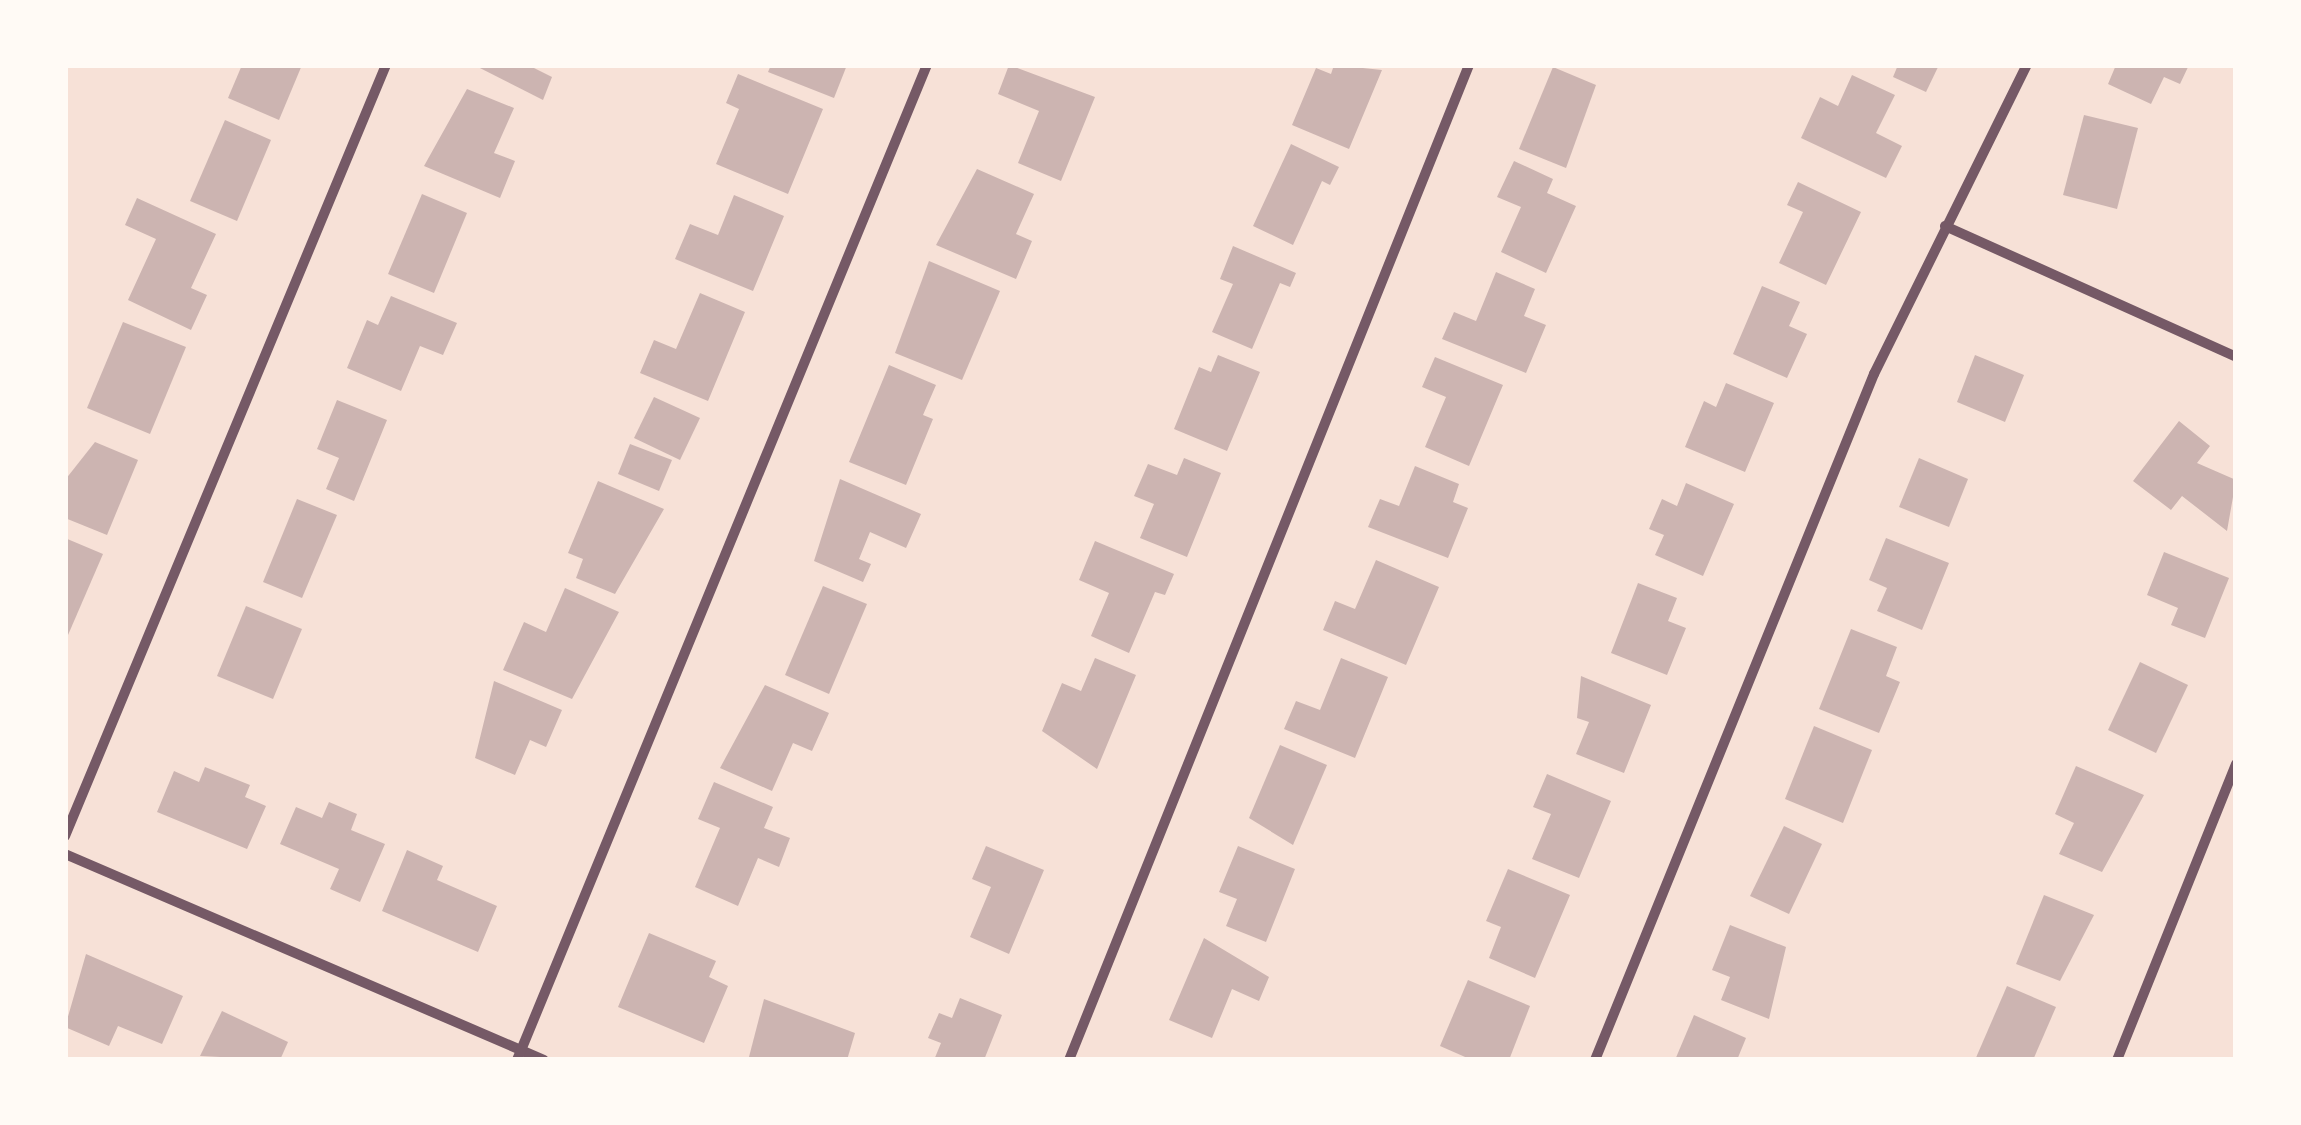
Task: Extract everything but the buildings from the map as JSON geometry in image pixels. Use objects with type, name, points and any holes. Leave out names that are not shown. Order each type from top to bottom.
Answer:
[{"type":"street","points":[[65,836],[386,65]]},
{"type":"street","points":[[519,1054],[928,65]]},
{"type":"street","points":[[1069,1060],[1469,65]]},
{"type":"street","points":[[1595,1060],[1807,532],[1945,226],[2027,65]]},
{"type":"street","points":[[1945,226],[2236,357]]},
{"type":"street","points":[[2117,1060],[2236,764]]},
{"type":"street","points":[[65,854],[519,1054],[544,1060]]}]
